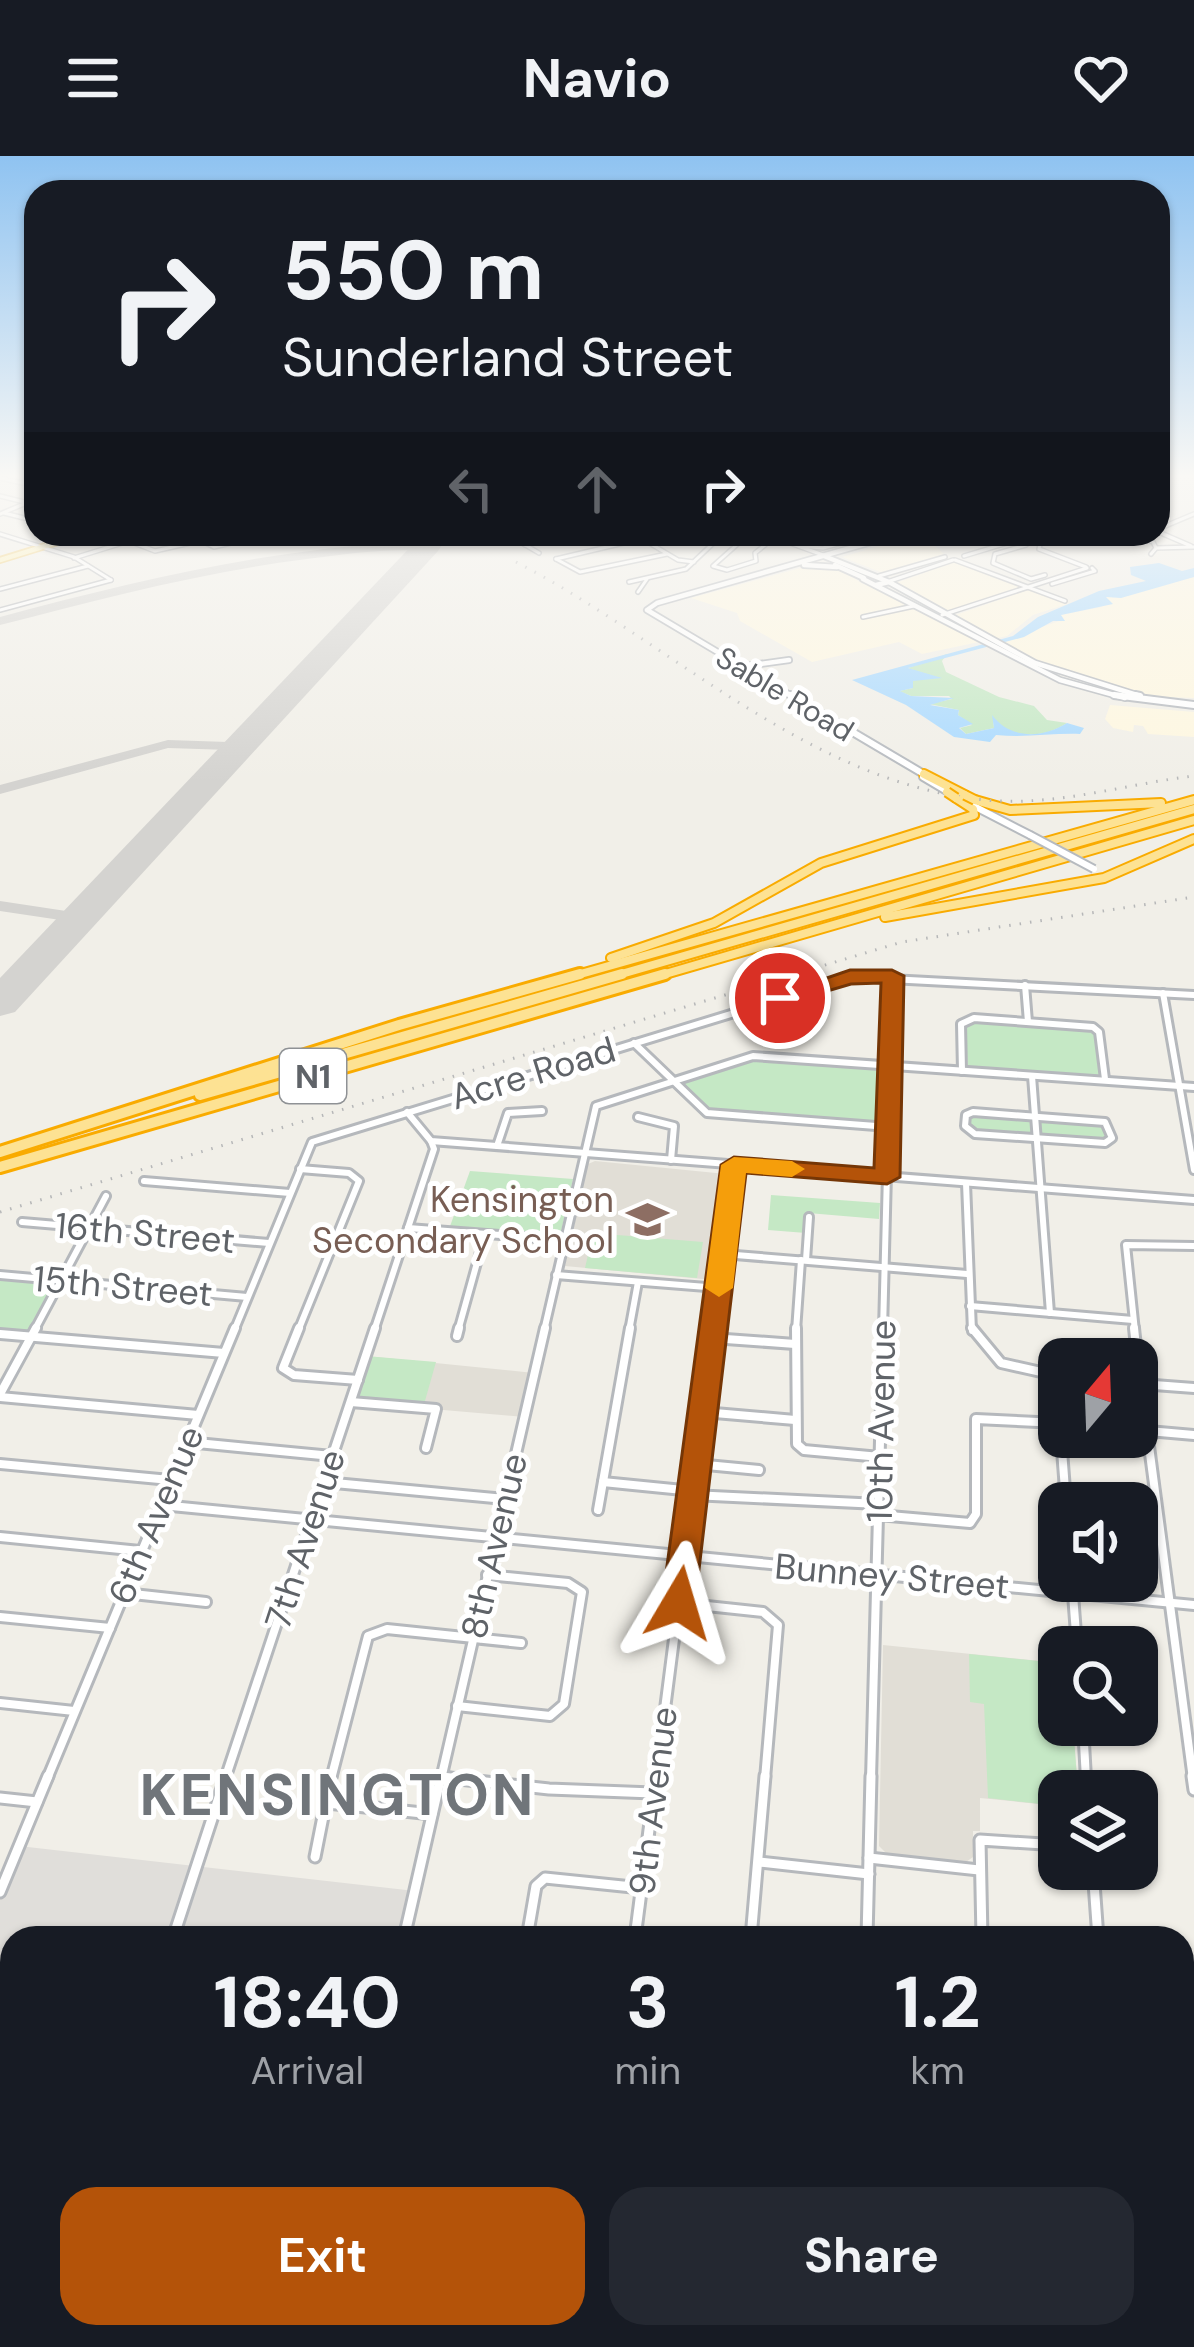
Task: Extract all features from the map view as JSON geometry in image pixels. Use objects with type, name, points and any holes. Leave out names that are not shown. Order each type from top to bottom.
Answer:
[{"type":"highway","points":[[489,1000],[714,923],[821,862],[976,812],[924,774]]},
{"type":"highway","points":[[958,796],[1003,809],[1194,801]]},
{"type":"highway","points":[[0,1152],[489,1000],[1194,801]]},
{"type":"highway","name":"N1","points":[[0,1152],[1194,801]]},
{"type":"highway","points":[[946,825],[1052,809]]},
{"type":"highway","name":"N1","points":[[0,1167],[1194,820]]},
{"type":"highway","points":[[627,985],[942,903],[1101,873],[1194,839]]},
{"type":"main road","name":"Sable Road","points":[[749,578],[648,607],[649,613],[958,796],[1101,873]]},
{"type":"main road","points":[[659,618],[657,608],[758,578]]},
{"type":"main road","points":[[883,578],[989,643],[1035,663],[1120,692],[1194,702]]},
{"type":"main road","points":[[863,579],[1050,676],[1130,699],[1194,702]]},
{"type":"main road","points":[[875,585],[890,581]]},
{"type":"main road","points":[[696,640],[748,667],[791,662],[761,674],[792,700]]},
{"type":"main road","points":[[1035,663],[1053,674],[1050,676]]},
{"type":"main road","name":"Sable Road","points":[[913,769],[924,774]]},
{"type":"street","points":[[0,589],[41,578]]},
{"type":"street","points":[[0,610],[108,578]]},
{"type":"street","points":[[629,582],[649,578]]},
{"type":"street","points":[[890,581],[898,578]]},
{"type":"street","points":[[1009,578],[1065,601]]},
{"type":"street","points":[[1045,578],[1051,583]]},
{"type":"street","points":[[936,616],[1033,587],[1082,578]]},
{"type":"street","points":[[638,592],[646,579]]},
{"type":"street","points":[[863,617],[914,605]]},
{"type":"street","name":"Acre Road","points":[[316,1140],[858,976],[1194,995]]},
{"type":"street","name":"10th Avenue","points":[[867,1926],[892,976]]},
{"type":"street","points":[[1025,985],[1028,1022]]},
{"type":"street","name":"Acre Road","points":[[750,1007],[765,1016],[813,1018],[818,998],[809,989]]},
{"type":"street","points":[[1163,993],[1194,1170]]},
{"type":"street","points":[[962,1071],[963,1021],[1028,1022],[1096,1028],[1105,1081]]},
{"type":"street","points":[[634,1043],[711,1114],[889,1126]]},
{"type":"street","points":[[673,1080],[753,1056],[1194,1087]]},
{"type":"street","points":[[1032,1076],[1050,1313]]},
{"type":"street","name":"8th Avenue","points":[[407,1926],[598,1104],[673,1080]]},
{"type":"street","points":[[496,1146],[508,1113],[542,1111]]},
{"type":"street","points":[[406,1112],[431,1142],[1194,1200]]},
{"type":"street","points":[[973,1112],[1105,1122],[1112,1134],[1105,1143],[1037,1138],[975,1133],[964,1122],[973,1112]]},
{"type":"street","points":[[638,1117],[676,1127],[671,1160]]},
{"type":"street","name":"6th Avenue","points":[[0,1892],[316,1140]]},
{"type":"street","name":"7th Avenue","points":[[177,1926],[434,1149],[431,1142]]},
{"type":"street","name":"9th Avenue","points":[[637,1926],[734,1165]]},
{"type":"street","points":[[300,1169],[349,1173],[359,1180],[283,1368],[294,1375],[358,1380]]},
{"type":"street","points":[[144,1181],[290,1193]]},
{"type":"street","points":[[966,1183],[972,1333],[990,1356],[1038,1374]]},
{"type":"street","points":[[106,1196],[0,1396],[198,1415]]},
{"type":"street","points":[[809,1217],[795,1344],[797,1444],[804,1450],[880,1457]]},
{"type":"street","name":"16th Street","points":[[22,1222],[269,1243]]},
{"type":"street","points":[[408,1228],[564,1240]]},
{"type":"street","points":[[457,1336],[485,1234]]},
{"type":"street","points":[[1134,1338],[1126,1245],[1194,1246]]},
{"type":"street","points":[[723,1254],[968,1274]]},
{"type":"street","name":"15th Street","points":[[0,1275],[247,1297]]},
{"type":"street","points":[[556,1275],[719,1288]]},
{"type":"street","points":[[598,1510],[638,1282]]},
{"type":"street","points":[[970,1306],[1133,1320]]},
{"type":"street","points":[[0,1334],[224,1354]]},
{"type":"street","points":[[712,1338],[795,1344]]},
{"type":"street","points":[[1158,1385],[1194,1388]]},
{"type":"street","points":[[351,1402],[436,1409],[426,1448]]},
{"type":"street","points":[[703,1412],[795,1420]]},
{"type":"street","points":[[878,1515],[970,1523],[976,1514],[976,1419],[1038,1422]]},
{"type":"street","points":[[1158,1432],[1194,1435]]},
{"type":"street","points":[[187,1442],[333,1456]]},
{"type":"street","points":[[1146,1458],[1194,1790]]},
{"type":"street","points":[[0,1464],[171,1480]]},
{"type":"street","points":[[696,1464],[759,1470]]},
{"type":"street","points":[[324,1481],[505,1499]]},
{"type":"street","points":[[603,1482],[879,1504]]},
{"type":"street","name":"Bunney Street","points":[[160,1505],[1038,1591]]},
{"type":"street","points":[[0,1538],[141,1551]]},
{"type":"street","points":[[458,1706],[550,1716],[564,1704],[582,1592],[568,1583],[488,1575]]},
{"type":"street","points":[[124,1593],[206,1602]]},
{"type":"street","name":"Bunney Street","points":[[1158,1602],[1194,1605]]},
{"type":"street","points":[[679,1603],[763,1612],[777,1622],[752,1926]]},
{"type":"street","points":[[0,1617],[110,1628]]},
{"type":"street","points":[[315,1857],[341,1727],[368,1636],[387,1628],[521,1643]]},
{"type":"street","points":[[0,1703],[75,1711]]},
{"type":"street","points":[[441,1777],[549,1789],[654,1793]]},
{"type":"street","points":[[0,1798],[37,1802]]},
{"type":"street","points":[[327,1803],[432,1814]]},
{"type":"street","points":[[982,1926],[978,1844],[986,1837],[1038,1843]]},
{"type":"street","points":[[869,1858],[980,1870]]},
{"type":"street","points":[[759,1862],[869,1874]]},
{"type":"street","points":[[529,1926],[536,1886],[545,1878],[642,1888]]},
{"type":"street","points":[[1095,1890],[1097,1926]]},
{"type":"shaded area","points":[[763,578],[854,578],[885,589],[979,642],[922,654],[899,642],[812,662],[740,621],[737,613],[691,598]]},
{"type":"shaded area","points":[[909,578],[1003,578],[1023,587],[951,611],[941,610],[896,583]]},
{"type":"shaded area","points":[[1194,578],[1194,698],[1141,696],[1095,684],[1046,667],[999,642],[1062,620],[1061,615],[1102,607],[1105,597]]},
{"type":"shaded area","points":[[1030,589],[1067,604],[1033,615],[1007,636],[993,639],[953,616]]},
{"type":"shaded area","points":[[1110,705],[1194,712],[1194,737],[1148,734],[1143,726],[1134,725],[1133,732],[1113,728],[1105,719]]},
{"type":"shaded area","name":"Kensington Secondary School","points":[[588,1164],[726,1174],[713,1280],[565,1266]]},
{"type":"shaded area","points":[[366,1356],[534,1373],[524,1417],[351,1402]]},
{"type":"shaded area","points":[[883,1645],[1038,1661],[1038,1746],[1075,1746],[1076,1770],[1038,1770],[1038,1804],[980,1798],[980,1831],[973,1831],[973,1857],[966,1862],[886,1853],[879,1846]]},
{"type":"shaded area","points":[[19,1846],[415,1891],[407,1926],[0,1926],[0,1892]]},
{"type":"green space","points":[[947,654],[942,661],[946,672],[999,697],[1034,706],[1047,720],[1067,723],[1049,732],[1029,734],[1010,731],[993,719],[994,728],[966,734],[960,728],[972,725],[958,715],[959,710],[929,704],[952,699],[949,696],[911,696],[899,691],[913,688],[913,681],[927,676],[908,668]]},
{"type":"green space","points":[[973,1020],[1091,1029],[1096,1032],[1101,1076],[968,1068],[965,1024]]},
{"type":"green space","points":[[751,1058],[885,1069],[886,1120],[876,1124],[708,1111],[680,1084]]},
{"type":"green space","points":[[966,1115],[1109,1125],[1112,1138],[979,1134],[967,1130]]},
{"type":"green space","points":[[470,1171],[573,1179],[560,1236],[449,1229]]},
{"type":"green space","points":[[771,1195],[880,1203],[879,1219],[808,1213],[806,1233],[768,1230]]},
{"type":"green space","points":[[593,1233],[703,1242],[697,1278],[585,1268]]},
{"type":"green space","points":[[0,1277],[53,1284],[28,1332],[0,1331]]},
{"type":"green space","points":[[366,1356],[436,1362],[423,1408],[351,1402]]},
{"type":"green space","points":[[969,1654],[1038,1661],[1038,1746],[1075,1746],[1076,1770],[1038,1770],[1038,1804],[988,1798],[984,1704],[970,1702]]},
{"type":"water","points":[[1139,578],[1190,578],[1121,598],[1106,597],[1113,604],[1061,615],[1065,621],[1053,621],[1024,637],[908,668],[942,678],[913,681],[913,688],[900,691],[954,698],[930,705],[959,710],[958,715],[973,724],[959,728],[966,734],[994,728],[992,715],[1008,729],[1026,734],[1067,723],[1084,728],[1080,734],[996,735],[990,742],[954,737],[906,705],[852,680],[1013,636],[1038,617],[1099,591],[1146,581]]},
{"type":"taxiway","points":[[0,621],[174,578]]},
{"type":"taxiway","points":[[0,790],[168,744],[230,746],[246,740]]},
{"type":"taxiway","points":[[0,906],[67,916],[88,909]]},
{"type":"runway","points":[[0,1003],[397,578]]},
{"type":"railway","points":[[545,578],[799,738],[859,767],[920,788],[985,800],[1037,800],[1194,776]]},
{"type":"railway","points":[[0,1212],[902,942],[1194,897]]},
{"type":"slow traffic","points":[[719,1288],[734,1165],[792,1169]]},
{"type":"place","name":"Kensington Secondary School","points":[[648,1220]]},
{"type":"district","name":"KENSINGTON","points":[[338,1795]]},
{"type":"route","points":[[679,1603],[734,1165],[887,1177],[892,976],[850,977],[780,998]]}]
